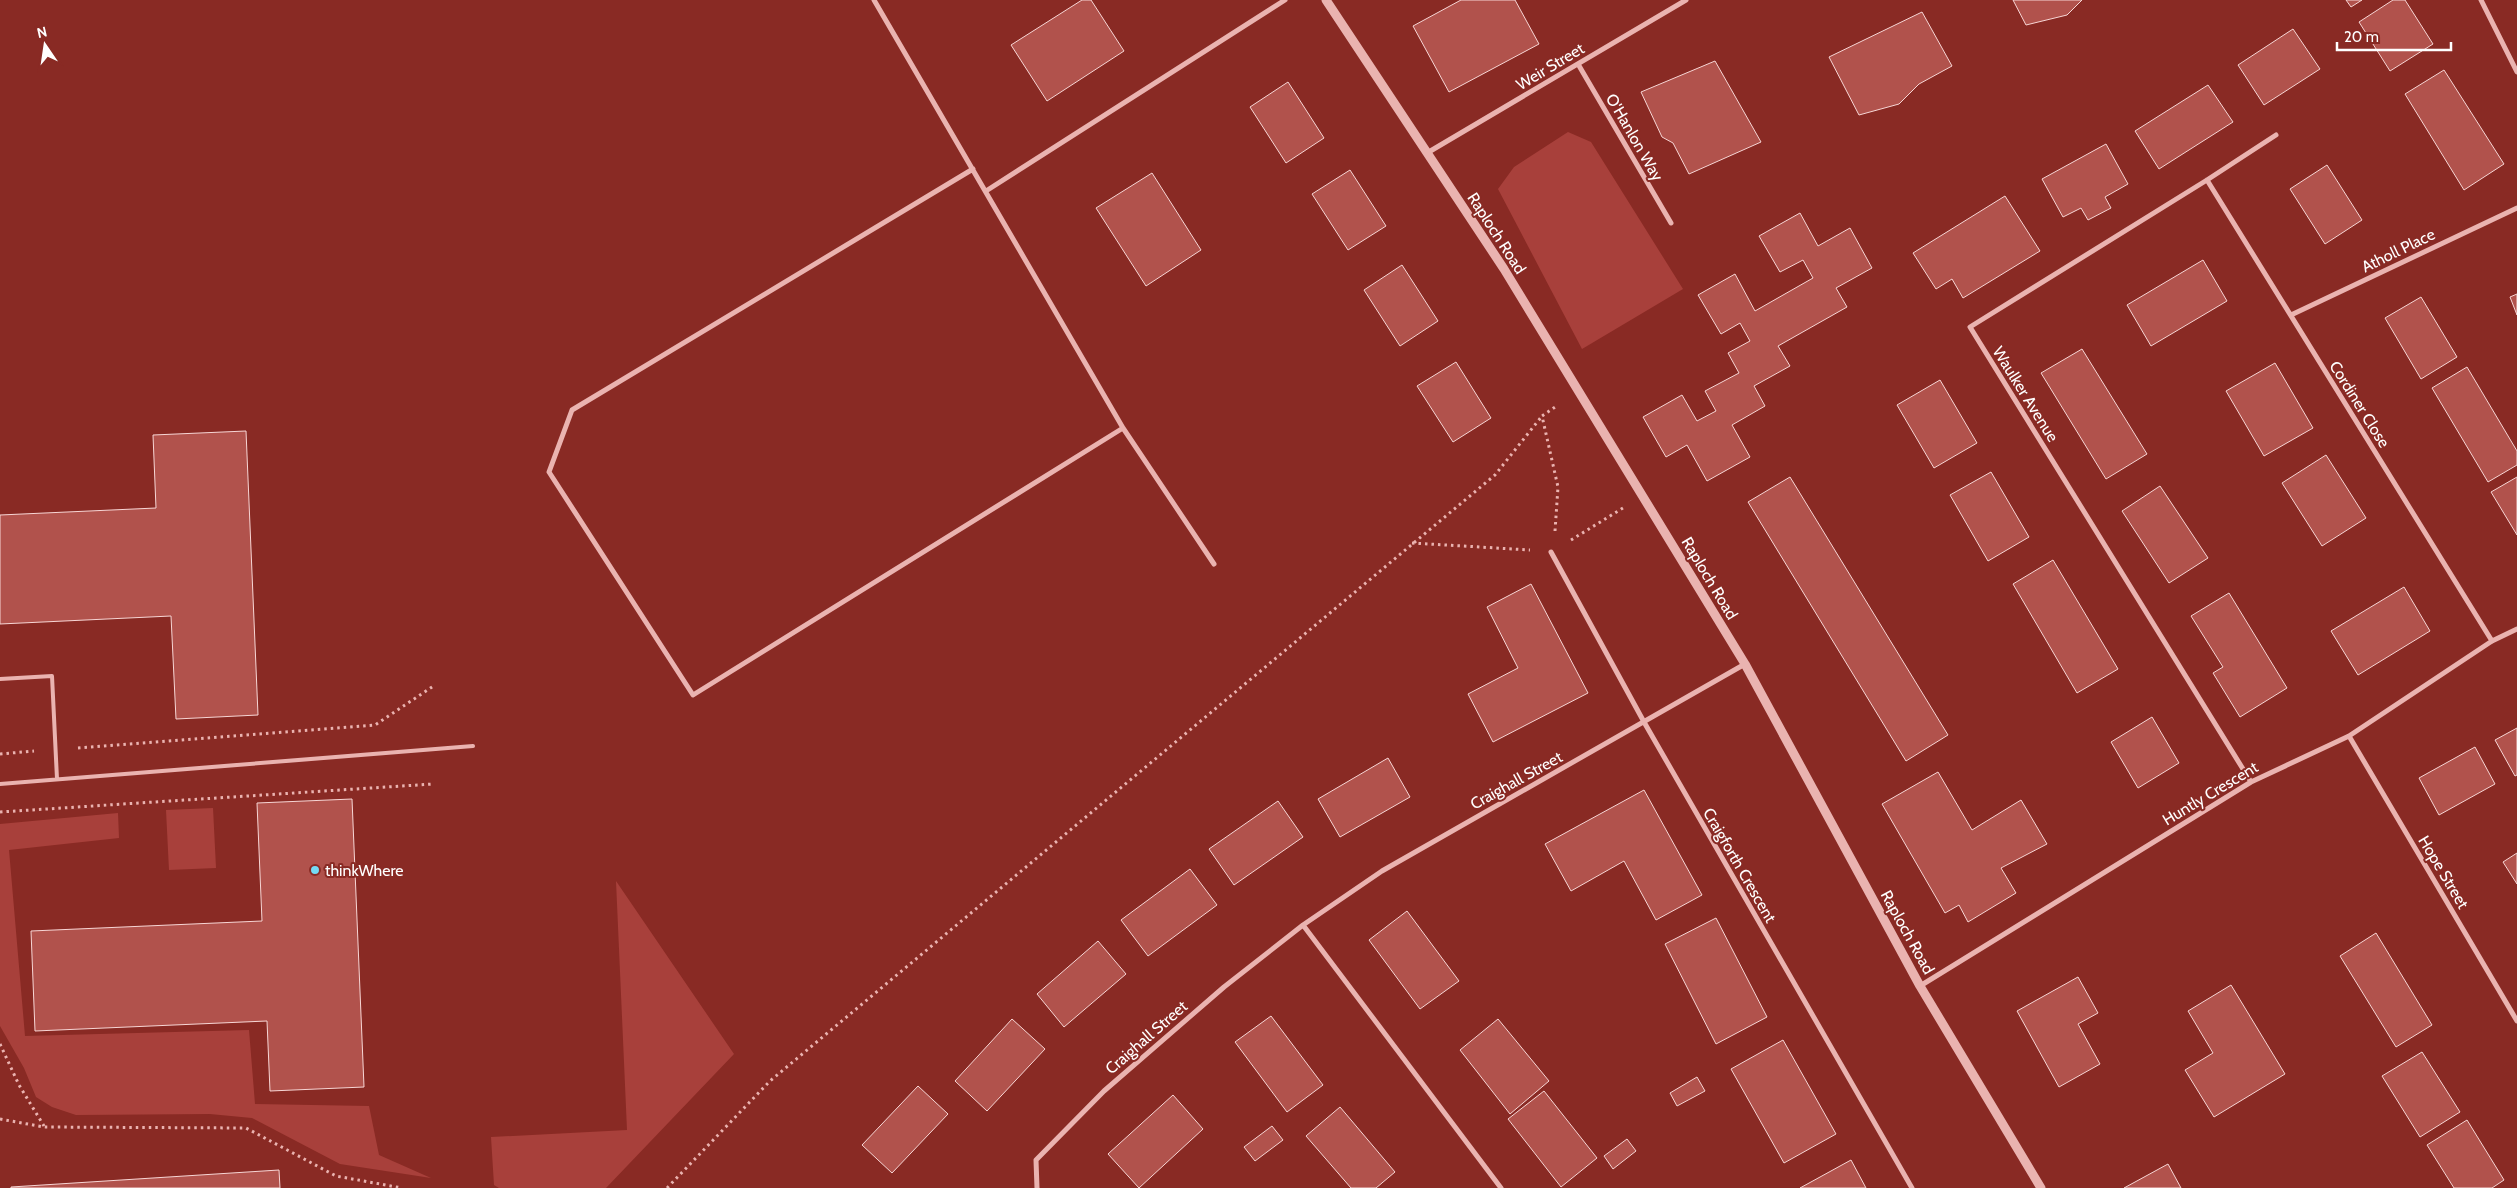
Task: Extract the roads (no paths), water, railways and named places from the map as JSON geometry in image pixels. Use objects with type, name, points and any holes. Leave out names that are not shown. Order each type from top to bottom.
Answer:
[{"type":"street","points":[[874,0],[1123,428],[1214,564]]},
{"type":"street","points":[[986,191],[1285,0]]},
{"type":"street","name":"Raploch Road","points":[[1326,0],[1504,269],[1744,664],[1920,986],[2041,1188]]},
{"type":"street","name":"Weir Street","points":[[1427,153],[1686,0]]},
{"type":"street","points":[[2481,0],[2517,72]]},
{"type":"street","name":"O'Hanlon Way","points":[[1578,64],[1671,224]]},
{"type":"street","name":"Waulker Avenue","points":[[2250,782],[1970,327],[2207,180],[2276,134]]},
{"type":"street","points":[[973,169],[572,410],[549,472],[693,695],[1123,428]]},
{"type":"street","name":"Cordiner Close","points":[[2207,180],[2492,642]]},
{"type":"street","name":"Atholl Place","points":[[2291,315],[2517,208]]},
{"type":"street","name":"Craigforth Crescent","points":[[1552,552],[1644,722],[1912,1188]]},
{"type":"street","name":"Huntly Crescent","points":[[1920,986],[2250,782],[2349,736],[2492,642],[2517,629]]},
{"type":"street","name":"Craighall Street","points":[[1036,1188],[1036,1160],[1104,1090],[1224,987],[1303,925],[1382,871],[1744,664]]},
{"type":"street","name":"Hope Street","points":[[2349,736],[2517,1021]]},
{"type":"street","points":[[1303,925],[1502,1188]]},
{"type":"lane","points":[[0,679],[52,676],[57,779]]},
{"type":"lane","points":[[0,784],[473,746]]},
{"type":"place","name":"thinkWhere","points":[[315,870]]}]
